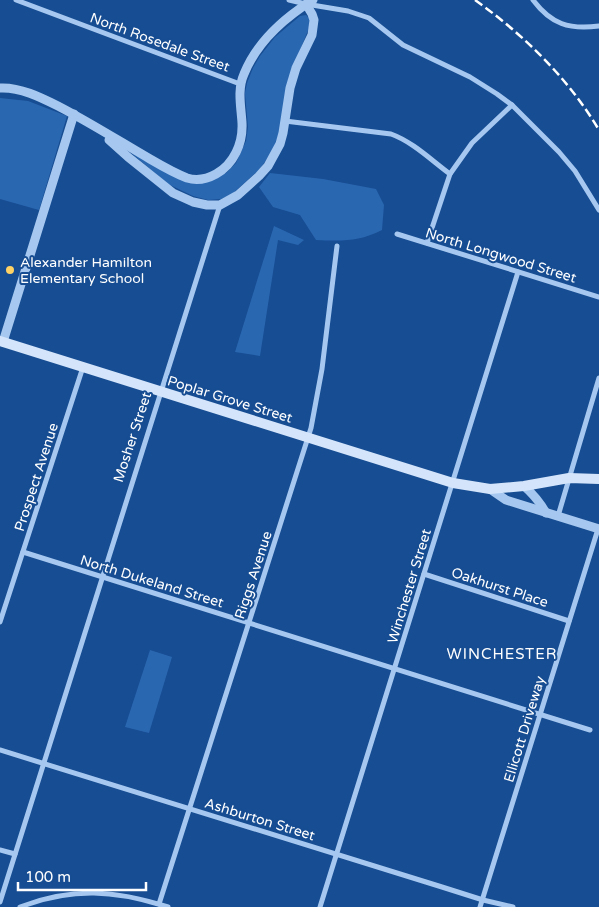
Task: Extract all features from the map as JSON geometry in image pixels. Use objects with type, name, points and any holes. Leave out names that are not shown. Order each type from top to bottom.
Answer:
[{"type":"main road","name":"Poplar Grove Street","points":[[1,345],[83,367],[453,483],[490,489],[524,486],[569,478],[599,479]]},
{"type":"street","name":"North Rosedale Street","points":[[16,0],[240,84]]},
{"type":"street","points":[[289,0],[309,2],[369,18],[402,45],[470,77],[491,90],[512,105],[559,152],[575,171],[599,210]]},
{"type":"street","points":[[533,0],[546,16],[565,25],[587,28],[599,26]]},
{"type":"street","points":[[0,88],[31,94],[74,114],[180,176],[201,180],[212,177],[229,164],[239,145],[242,124],[240,84],[248,64],[262,42],[291,15],[309,2]]},
{"type":"street","points":[[96,128],[128,157],[173,193],[193,202],[207,205],[220,205],[238,195],[268,166],[280,144],[294,73],[312,35],[314,20],[309,2]]},
{"type":"street","points":[[427,244],[450,174],[472,143],[512,105]]},
{"type":"street","points":[[1,345],[74,114]]},
{"type":"street","points":[[285,120],[391,134],[409,143],[450,174]]},
{"type":"street","name":"Mosher Street","points":[[0,902],[220,205]]},
{"type":"street","name":"North Longwood Street","points":[[397,234],[599,297]]},
{"type":"street","name":"Riggs Avenue","points":[[159,904],[311,428],[322,369],[337,246]]},
{"type":"street","name":"Winchester Street","points":[[320,907],[518,272]]},
{"type":"street","name":"Prospect Avenue","points":[[0,622],[83,367]]},
{"type":"street","points":[[558,516],[599,378]]},
{"type":"street","points":[[524,486],[542,505],[546,513]]},
{"type":"street","points":[[490,489],[506,500],[599,529]]},
{"type":"street","name":"Ellicott Driveway","points":[[480,907],[599,529]]},
{"type":"street","name":"North Dukeland Street","points":[[23,552],[590,730]]},
{"type":"street","name":"Oakhurst Place","points":[[424,574],[569,621]]},
{"type":"street","points":[[0,600],[6,602]]},
{"type":"street","name":"Ashburton Street","points":[[0,750],[483,900],[513,907]]},
{"type":"street","points":[[0,850],[15,854]]},
{"type":"street","points":[[20,907],[53,897],[90,892],[123,895],[168,907]]},
{"type":"shaded area","points":[[306,15],[310,19],[309,28],[289,77],[280,132],[274,148],[260,169],[232,194],[221,199],[208,200],[193,196],[168,184],[130,152],[178,178],[210,181],[226,173],[236,163],[246,141],[248,127],[245,93],[253,68],[275,37],[300,16]]},
{"type":"shaded area","name":"Alexander Hamilton Elementary School","points":[[0,98],[28,101],[67,116],[39,210],[0,199]]},
{"type":"shaded area","points":[[270,173],[323,179],[376,189],[384,205],[382,230],[365,237],[350,240],[316,240],[300,215],[273,207],[259,187]]},
{"type":"shaded area","points":[[274,226],[304,240],[298,245],[278,240],[260,356],[235,352]]},
{"type":"shaded area","points":[[150,650],[172,657],[149,733],[125,727]]},
{"type":"railway","points":[[475,0],[511,28],[544,59],[587,111],[599,130]]},
{"type":"place","name":"Alexander Hamilton Elementary School","points":[[10,270]]},
{"type":"district","name":"WINCHESTER","points":[[502,654]]}]
